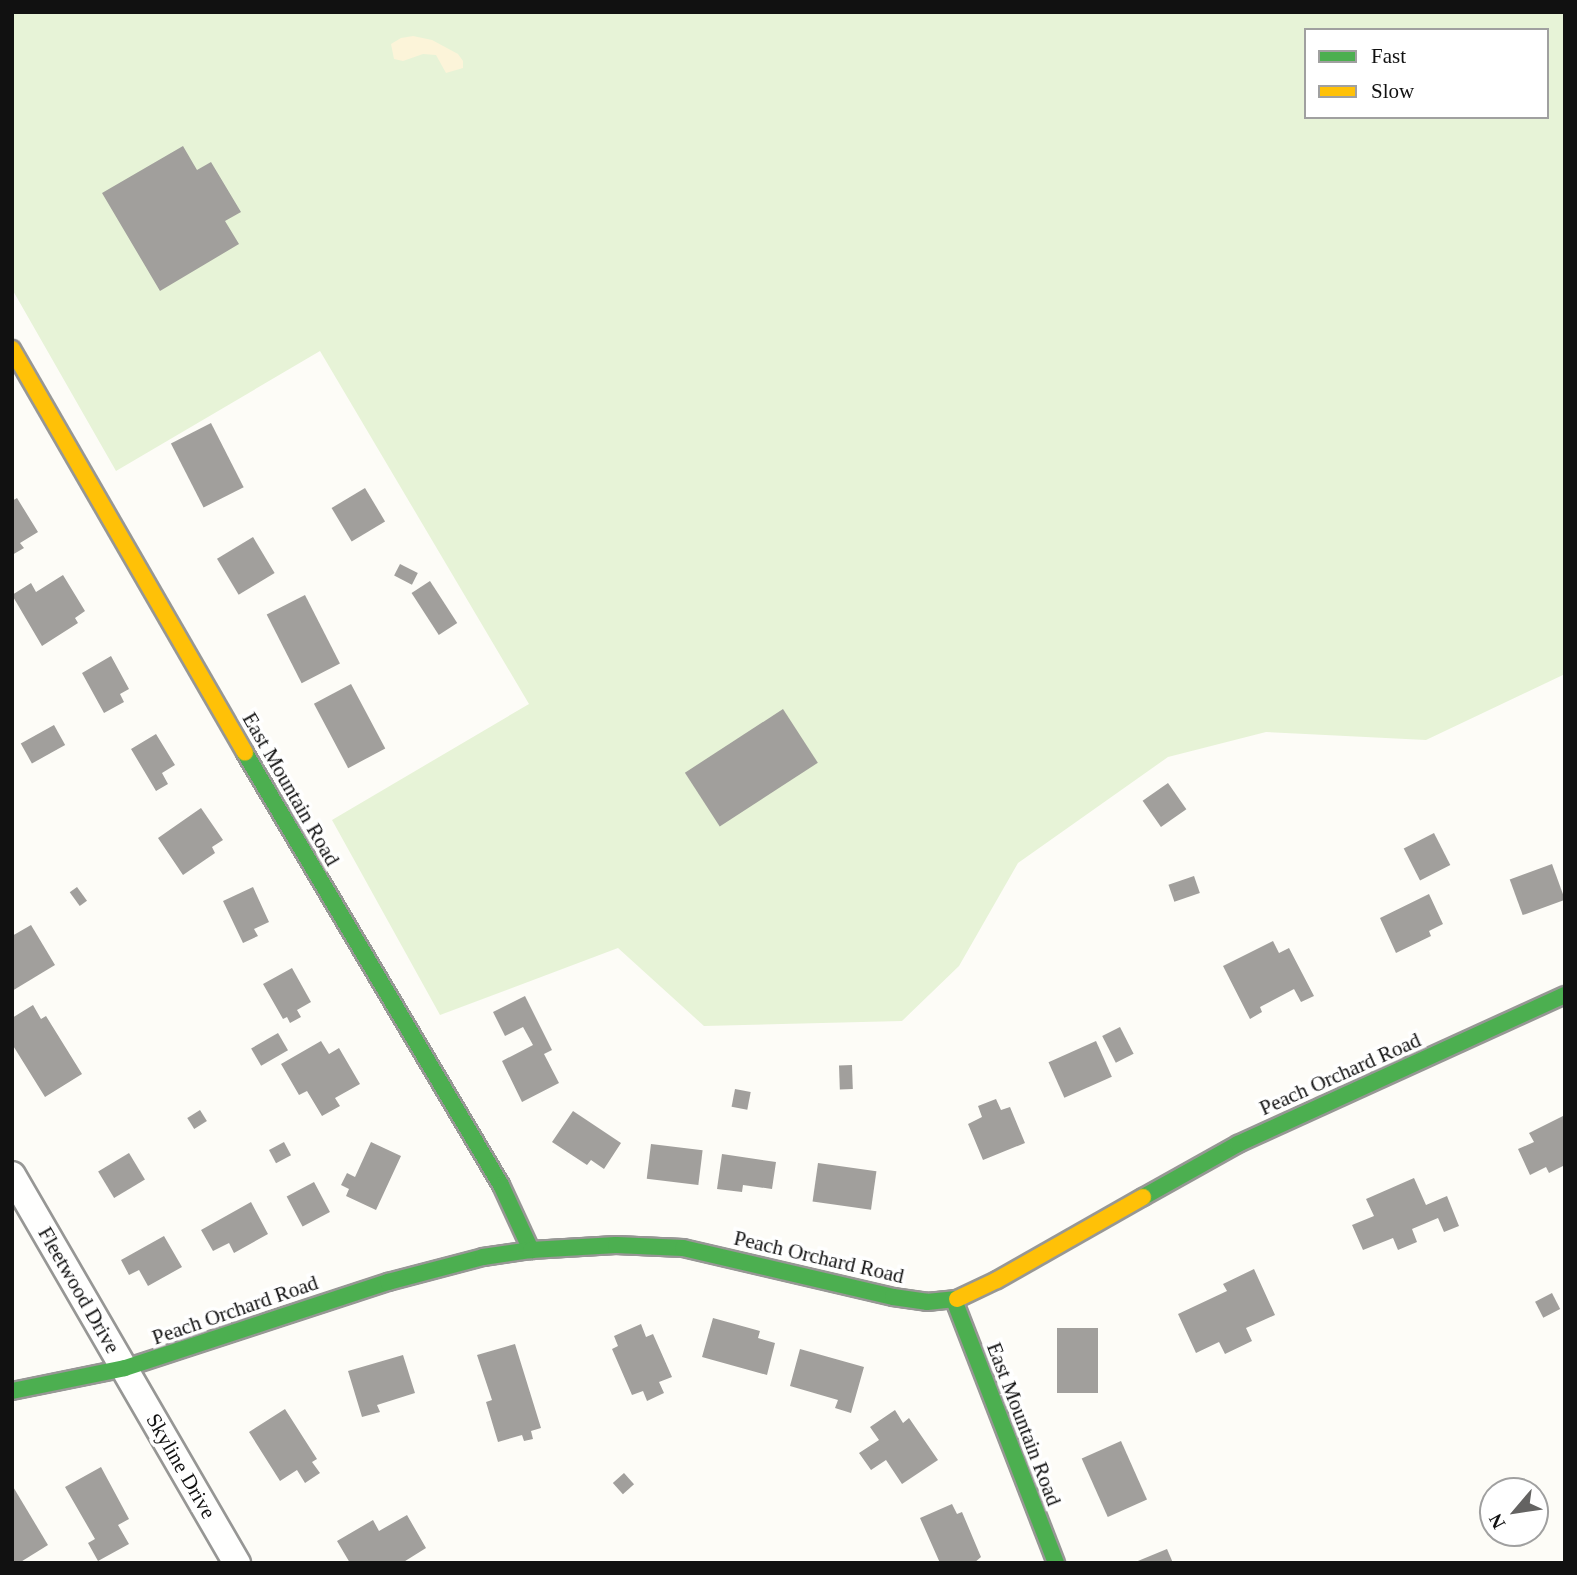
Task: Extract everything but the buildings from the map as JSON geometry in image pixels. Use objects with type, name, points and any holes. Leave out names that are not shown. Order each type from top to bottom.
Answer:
[{"type":"street","name":"East Mountain Road","points":[[12,349],[243,750],[501,1185],[531,1250]]},
{"type":"street","name":"Peach Orchard Road","points":[[12,1391],[125,1368],[388,1282],[483,1257],[531,1250],[615,1245],[683,1248],[766,1265],[893,1297],[927,1302],[954,1300],[997,1280],[1238,1144],[1565,995]]},
{"type":"street","name":"Fleetwood Drive","points":[[12,1175],[125,1368]]},
{"type":"street","name":"East Mountain Road","points":[[954,1300],[1056,1563]]},
{"type":"street","name":"Skyline Drive","points":[[125,1368],[237,1563]]},
{"type":"green space","points":[[12,12],[1565,12],[1565,674],[1426,740],[1266,732],[1168,757],[1018,863],[959,966],[902,1021],[704,1026],[618,948],[440,1015],[332,820],[529,704],[320,351],[116,471],[12,289]]},
{"type":"sand","points":[[413,36],[432,40],[458,54],[463,61],[463,68],[446,73],[436,55],[423,54],[403,61],[394,59],[391,44],[401,38]]},
{"type":"traffic: fast","points":[[245,753],[501,1185],[531,1250]]},
{"type":"traffic: fast","points":[[1143,1197],[1238,1144],[1565,995]]},
{"type":"traffic: fast","points":[[12,1391],[125,1368],[388,1282],[483,1257],[531,1250],[616,1245],[683,1248],[893,1297],[927,1302],[957,1299]]},
{"type":"traffic: fast","points":[[954,1300],[1056,1563]]},
{"type":"traffic: slow","points":[[12,349],[245,753]]},
{"type":"traffic: slow","points":[[957,1299],[997,1280],[1143,1197]]}]
